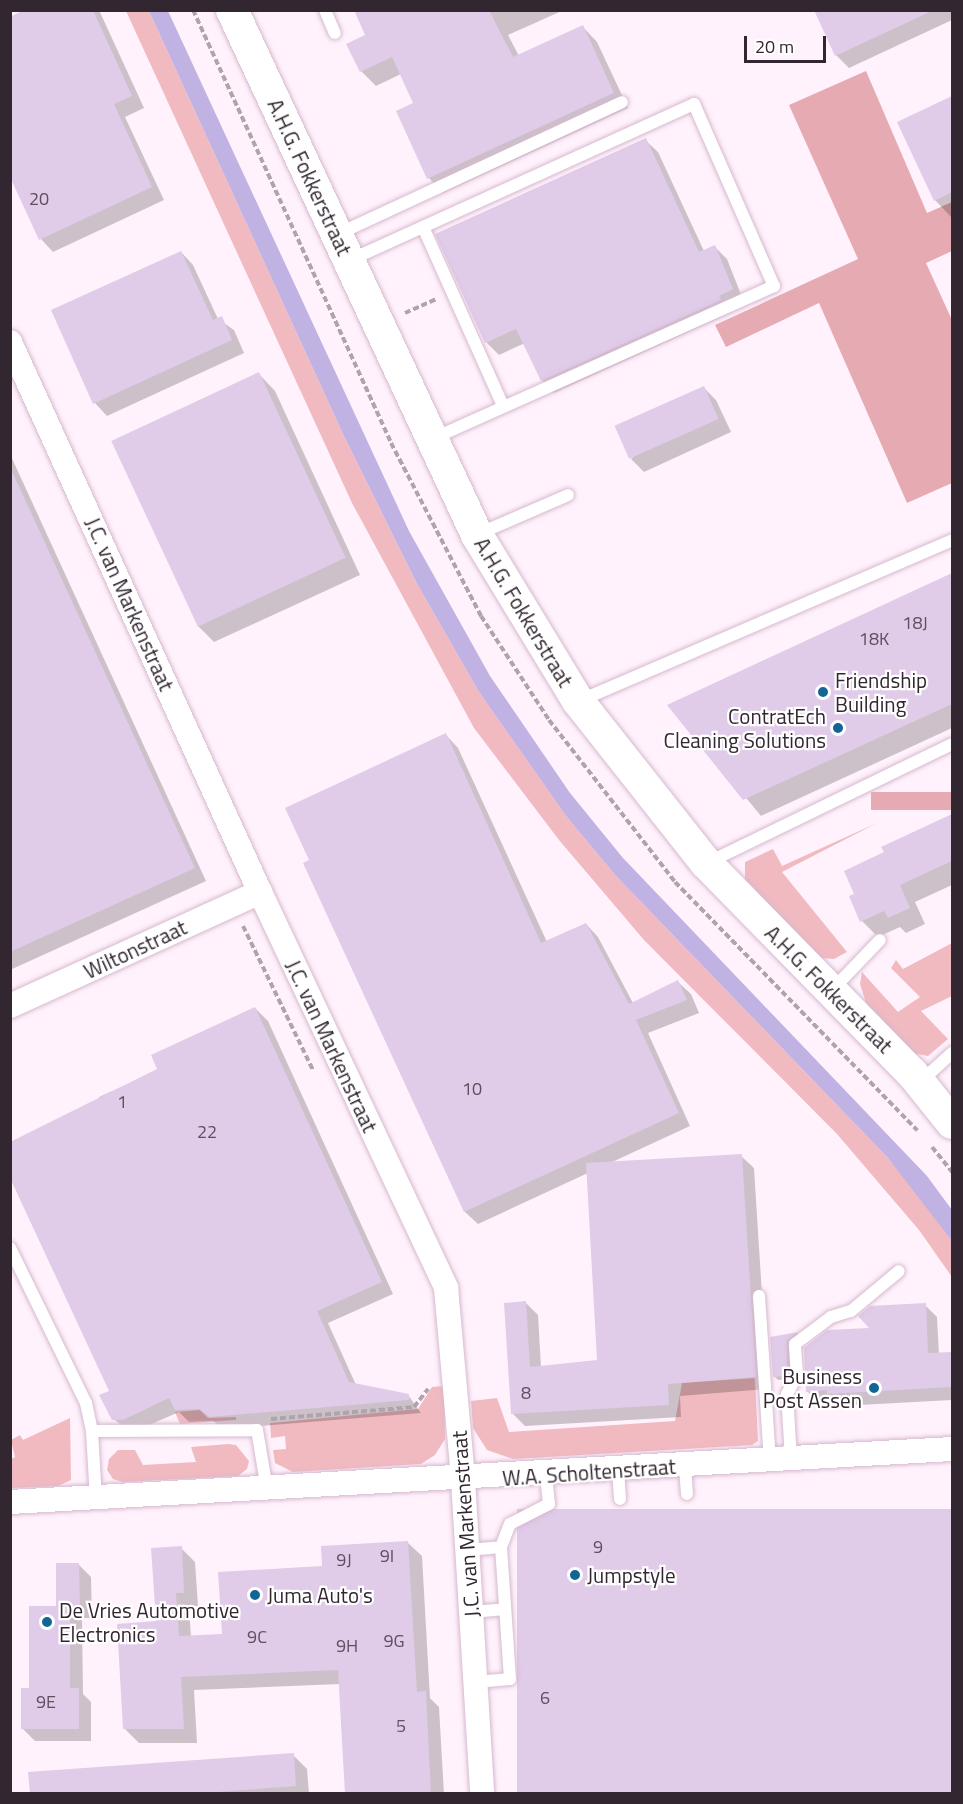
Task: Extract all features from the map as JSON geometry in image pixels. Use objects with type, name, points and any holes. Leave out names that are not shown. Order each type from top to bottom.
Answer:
[{"type":"street","name":"A.H.G. Fokkerstraat","points":[[232,10],[477,535],[578,701],[706,863],[831,991],[952,1123]]},
{"type":"street","name":"J.C. van Markenstraat","points":[[10,342],[260,892],[446,1288],[468,1550],[482,1794]]},
{"type":"street","name":"Wiltonstraat","points":[[10,1006],[260,892]]},
{"type":"street","name":"W.A. Scholtenstraat","points":[[10,1502],[96,1500],[463,1480],[952,1449]]},
{"type":"lane","points":[[325,10],[335,33]]},
{"type":"lane","points":[[343,248],[622,102]]},
{"type":"lane","points":[[343,248],[423,227],[694,104],[699,114],[774,286],[432,439]]},
{"type":"lane","points":[[423,227],[503,406]]},
{"type":"lane","points":[[477,535],[568,495]]},
{"type":"lane","points":[[578,701],[952,540]]},
{"type":"lane","points":[[706,863],[952,744]]},
{"type":"lane","points":[[831,991],[879,940]]},
{"type":"lane","points":[[918,1084],[952,1053]]},
{"type":"lane","points":[[10,1248],[86,1403],[92,1431],[96,1500]]},
{"type":"lane","points":[[781,1460],[787,1394],[797,1375],[795,1344],[831,1317],[851,1311],[899,1271]]},
{"type":"lane","points":[[759,1296],[781,1460]]},
{"type":"lane","points":[[92,1431],[257,1430],[267,1490]]},
{"type":"lane","points":[[685,1466],[687,1494]]},
{"type":"lane","points":[[618,1470],[620,1499]]},
{"type":"lane","points":[[476,1682],[510,1679],[501,1547],[510,1524],[549,1503],[546,1474]]},
{"type":"lane","points":[[468,1550],[501,1547]]},
{"type":"lane","points":[[472,1612],[505,1609]]},
{"type":"path","points":[[233,904],[318,1081]]},
{"type":"path","points":[[257,1430],[268,1420],[414,1407],[428,1390],[429,1379]]},
{"type":"shaded area","points":[[126,11],[149,11],[343,434],[416,582],[479,692],[566,816],[616,876],[888,1158],[923,1201],[952,1241],[952,1277],[919,1230],[837,1134],[644,940],[559,840],[474,728],[352,503]]},
{"type":"shaded area","points":[[149,11],[168,11],[409,531],[490,676],[570,793],[623,858],[927,1176],[952,1210],[952,1241],[888,1158],[616,876],[566,816],[479,692],[416,582],[343,434]]},
{"type":"shaded area","points":[[866,71],[927,213],[952,202],[952,251],[926,263],[952,320],[952,483],[907,503],[819,303],[726,347],[715,325],[858,259],[789,105]]},
{"type":"shaded area","points":[[871,792],[952,792],[952,810],[871,810]]},
{"type":"shaded area","points":[[877,823],[782,872],[847,952],[834,959],[820,958],[745,880],[745,862],[773,849],[782,866]]},
{"type":"shaded area","points":[[952,943],[952,996],[921,1011],[948,1039],[928,1056],[912,1053],[866,1003],[860,984],[862,972],[898,1012],[920,997],[891,968],[896,960],[903,969]]},
{"type":"shaded area","points":[[755,1378],[758,1441],[752,1445],[513,1459],[487,1450],[473,1428],[471,1401],[497,1398],[509,1432],[675,1421],[682,1383]]},
{"type":"shaded area","points":[[444,1386],[445,1439],[435,1455],[421,1464],[293,1472],[275,1463],[273,1450],[286,1449],[285,1436],[271,1438],[270,1423],[418,1409],[432,1387]]},
{"type":"shaded area","points":[[200,1410],[208,1418],[236,1417],[236,1420],[180,1424],[175,1412]]},
{"type":"shaded area","points":[[70,1418],[71,1480],[58,1486],[11,1488],[11,1459],[15,1457],[11,1440],[20,1435],[23,1440]]},
{"type":"shaded area","points":[[236,1445],[249,1461],[247,1469],[238,1476],[122,1482],[113,1479],[107,1470],[109,1459],[118,1450],[135,1450],[143,1465],[196,1462],[191,1447]]},
{"type":"building","points":[[24,10],[93,10],[132,96],[114,104],[152,187],[39,240],[10,177],[10,17]]},
{"type":"building","points":[[354,10],[489,10],[513,57],[583,25],[614,93],[427,179],[396,111],[413,103],[392,57],[360,72],[346,44],[365,35]]},
{"type":"building","points":[[814,10],[934,10],[835,56]]},
{"type":"building","points":[[952,96],[952,192],[934,201],[897,122]]},
{"type":"building","points":[[646,138],[699,252],[715,245],[733,289],[719,296],[721,300],[541,381],[516,329],[485,343],[435,234]]},
{"type":"building","points":[[181,251],[213,320],[222,316],[232,340],[93,404],[51,310]]},
{"type":"building","points":[[259,372],[346,558],[198,627],[111,441]]},
{"type":"building","points":[[704,386],[719,419],[629,459],[614,426]]},
{"type":"building","points":[[10,467],[195,868],[10,952]]},
{"type":"building","name":"Friendship Building","points":[[952,573],[952,704],[743,800],[667,705]]},
{"type":"building","points":[[446,733],[541,943],[586,923],[629,1004],[678,980],[687,1000],[636,1020],[679,1113],[464,1212],[303,863],[309,860],[285,808]]},
{"type":"building","points":[[952,814],[952,861],[900,885],[910,908],[888,918],[884,911],[860,922],[849,896],[854,894],[844,871],[884,852],[881,847]]},
{"type":"building","points":[[255,1007],[382,1282],[317,1311],[349,1382],[409,1394],[409,1400],[210,1417],[199,1409],[175,1410],[169,1398],[123,1420],[112,1420],[99,1395],[109,1391],[10,1178],[10,1142],[157,1069],[151,1055]]},
{"type":"building","points":[[742,1154],[756,1377],[668,1384],[669,1405],[511,1414],[504,1303],[526,1301],[530,1367],[597,1360],[586,1163]]},
{"type":"building","points":[[926,1303],[928,1353],[952,1352],[952,1387],[827,1394],[827,1390],[806,1392],[804,1348],[827,1330],[869,1328],[858,1316],[870,1306]]},
{"type":"building","points":[[798,1332],[787,1341],[787,1376],[773,1377],[770,1337]]},
{"type":"building","points":[[517,1509],[952,1509],[952,1794],[517,1794]]},
{"type":"building","points":[[408,1541],[417,1692],[426,1691],[431,1794],[345,1794],[338,1670],[181,1677],[184,1729],[123,1729],[117,1624],[156,1621],[151,1548],[182,1546],[184,1593],[176,1593],[179,1636],[222,1634],[218,1572],[322,1566],[321,1546]]},
{"type":"building","points":[[56,1563],[79,1563],[80,1606],[70,1606],[70,1688],[79,1688],[79,1729],[21,1729],[21,1688],[29,1688],[29,1606],[56,1606]]},
{"type":"building","points":[[294,1753],[296,1786],[193,1794],[30,1794],[28,1772]]},
{"type":"place","name":"Friendship Building","points":[[823,692]]},
{"type":"place","name":"ContratEch Cleaning Solutions","points":[[838,728]]},
{"type":"place","name":"Business Post Assen","points":[[874,1388]]},
{"type":"place","name":"Jumpstyle","points":[[575,1575]]},
{"type":"place","name":"Juma Auto's","points":[[255,1595]]},
{"type":"place","name":"De Vries Automotive Electronics","points":[[47,1622]]}]
